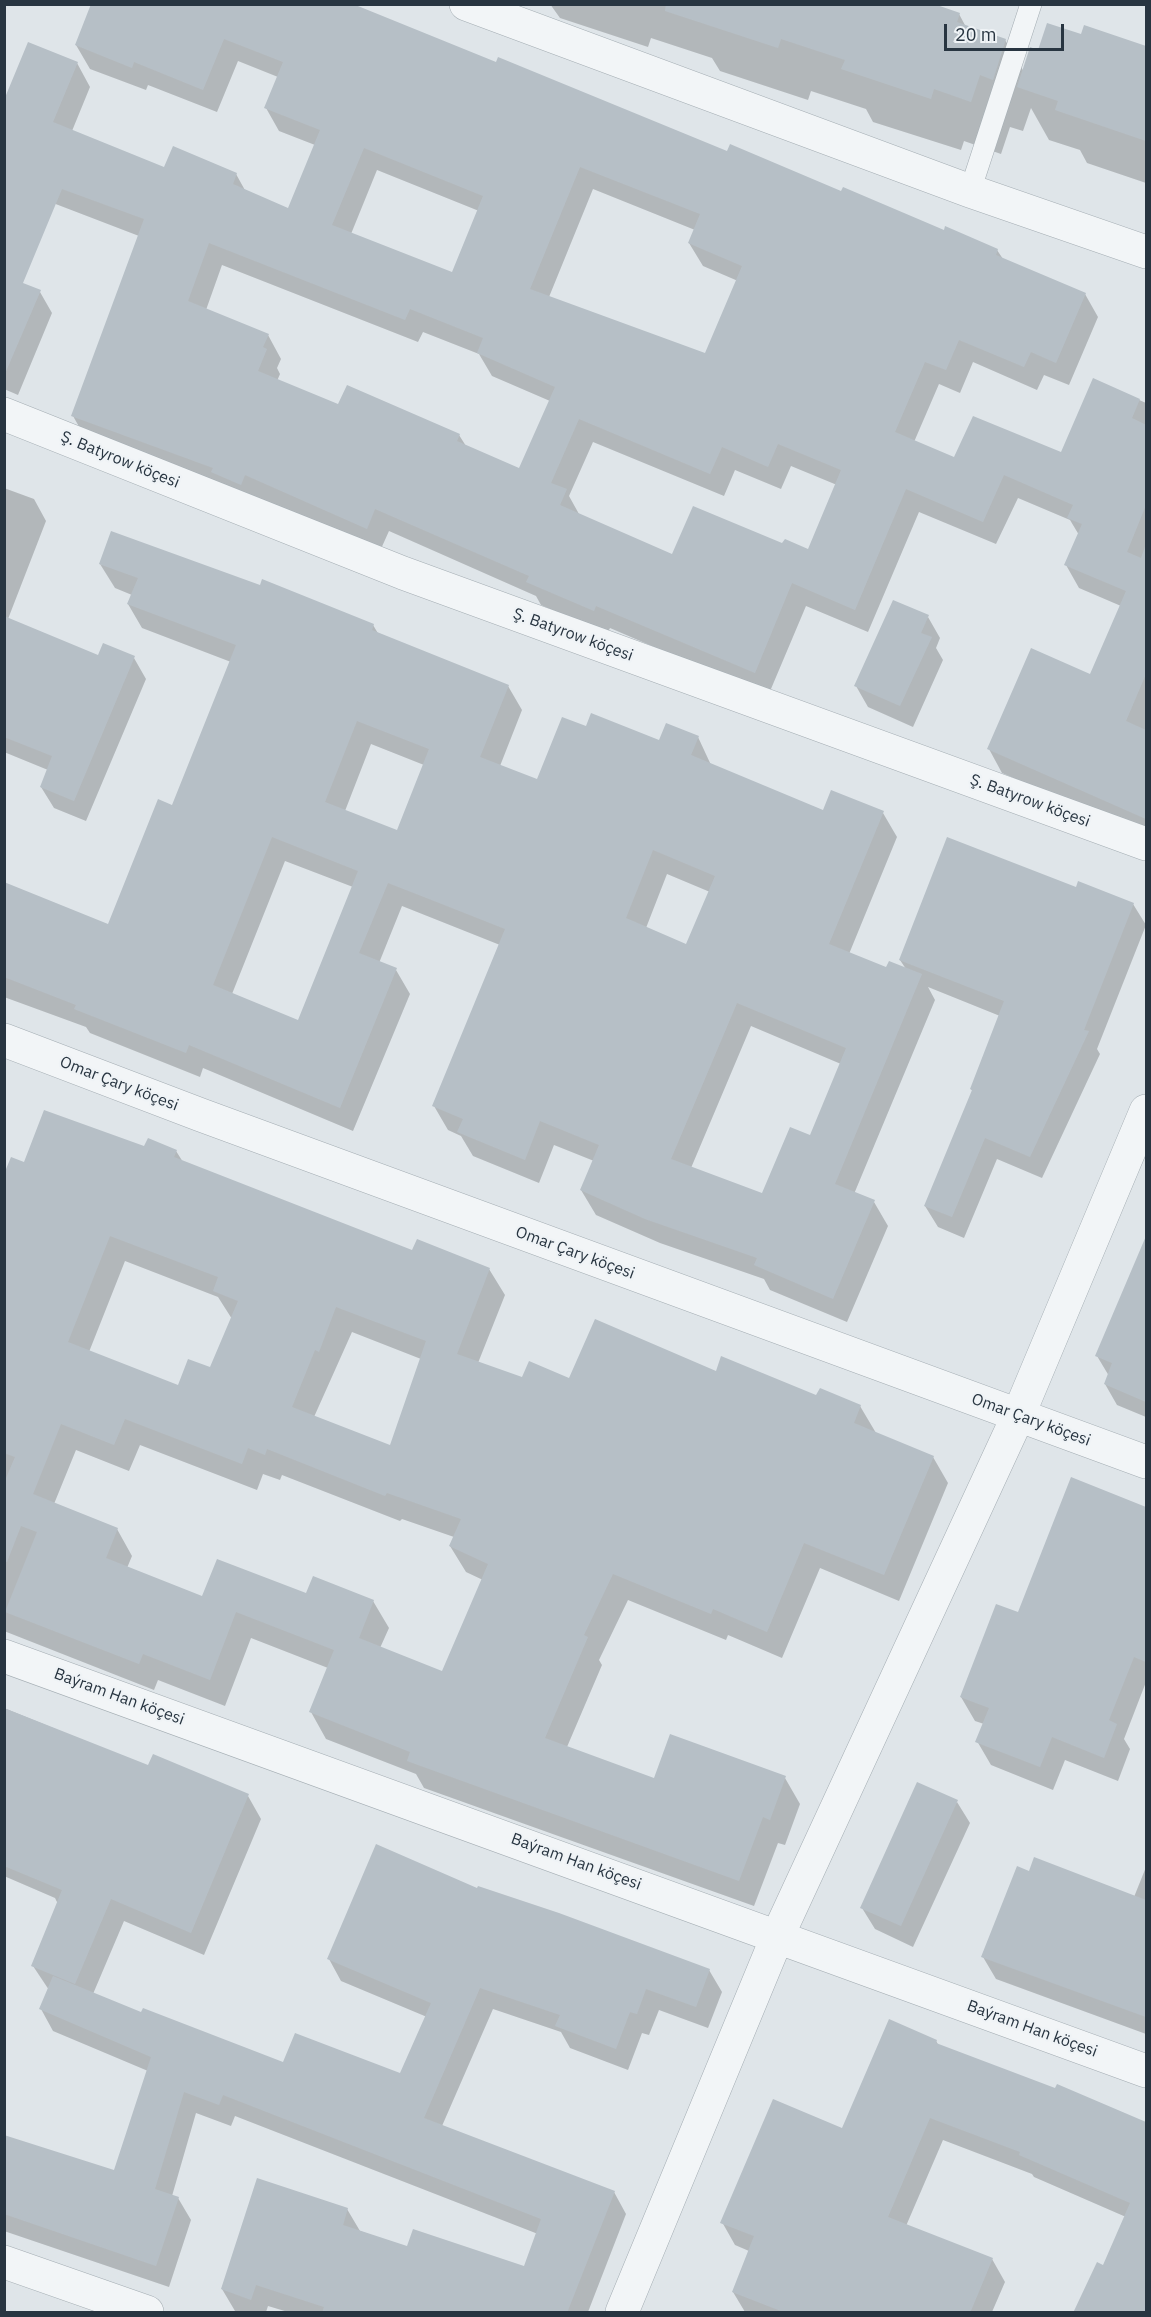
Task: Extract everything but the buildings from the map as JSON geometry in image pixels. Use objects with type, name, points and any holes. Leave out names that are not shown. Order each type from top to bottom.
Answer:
[{"type":"street","points":[[466,4],[970,190],[1146,252]]},
{"type":"street","name":"Ş. Batyrow köçesi","points":[[4,414],[403,573],[1146,844]]},
{"type":"street","name":"Omar Çary köçesi","points":[[4,1040],[212,1119],[1146,1462]]},
{"type":"street","points":[[622,2313],[777,1935],[1018,1416],[1146,1111]]},
{"type":"street","name":"Baýram Han köçesi","points":[[4,1656],[1146,2071]]},
{"type":"street","points":[[4,2262],[147,2313]]},
{"type":"lane","points":[[970,190],[1031,4]]}]
